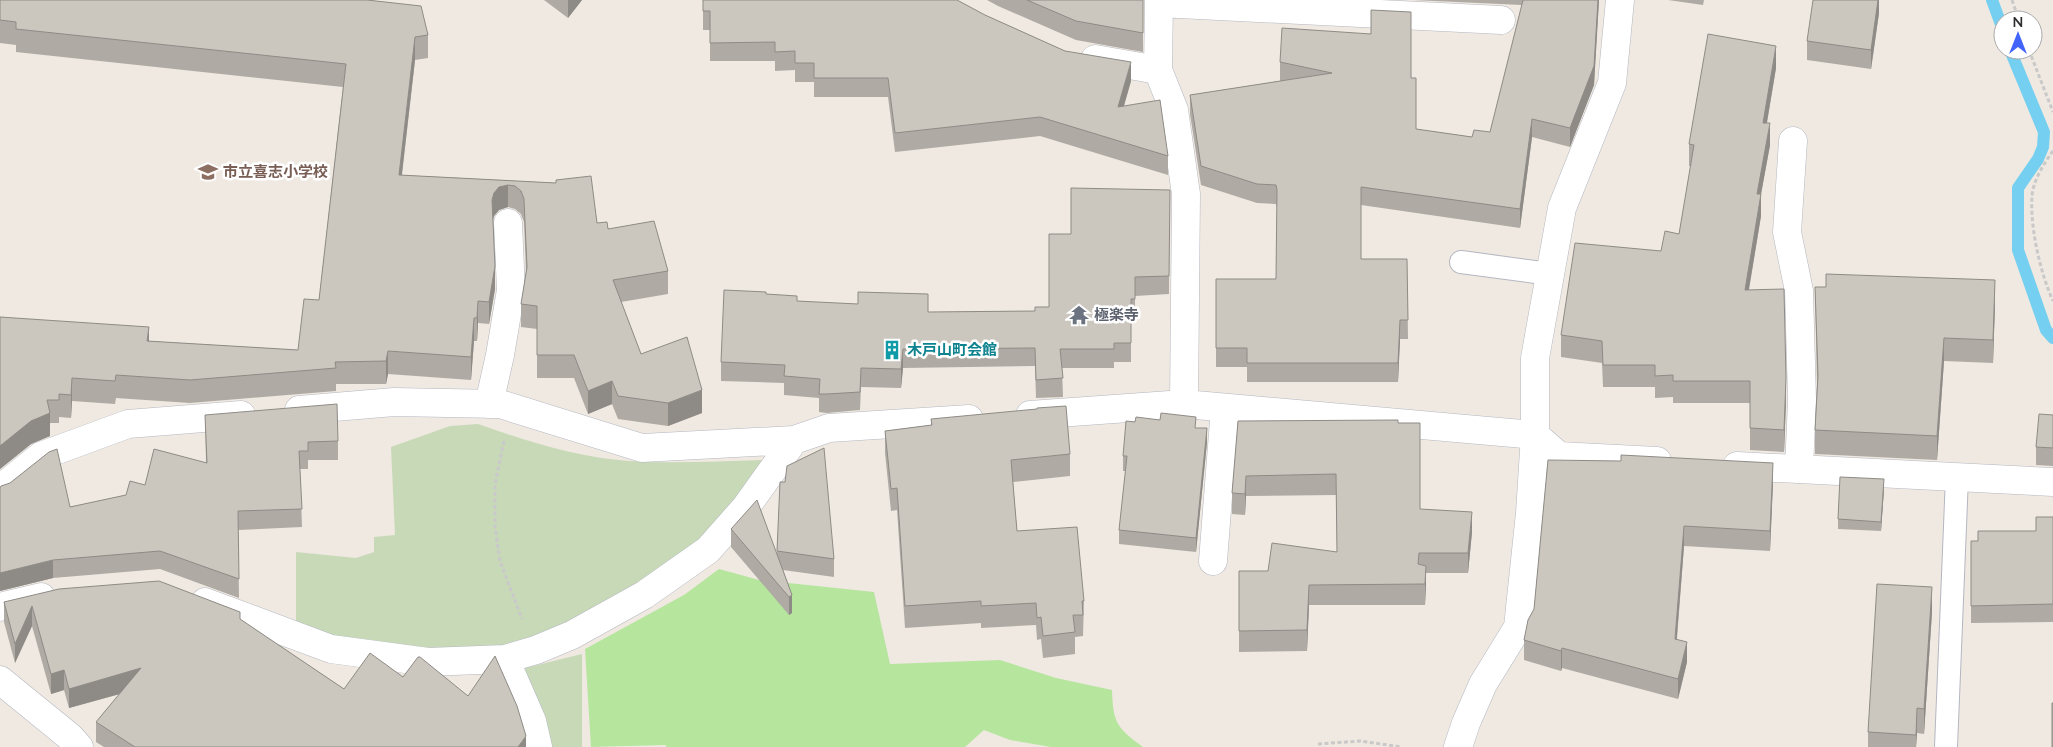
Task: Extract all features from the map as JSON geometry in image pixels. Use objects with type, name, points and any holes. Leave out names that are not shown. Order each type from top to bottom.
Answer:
[{"type":"street","points":[[1458,747],[1466,723],[1484,684],[1518,627],[1530,513],[1535,435],[1535,358],[1562,208],[1612,83],[1620,0]]},
{"type":"street","points":[[1184,404],[1186,194],[1174,110],[1158,70],[1159,2],[1500,20]]},
{"type":"street","points":[[1071,55],[1158,70]]},
{"type":"street","points":[[1793,141],[1787,232],[1799,292],[1802,400],[1799,469]]},
{"type":"street","points":[[500,407],[500,355],[511,290],[508,223]]},
{"type":"street","points":[[0,489],[42,456],[128,424],[394,402],[500,407],[642,448],[794,440],[829,428],[1184,404],[1535,435],[1559,456],[1684,463]]},
{"type":"street","points":[[1213,561],[1225,408]]},
{"type":"street","points":[[179,592],[331,649],[428,662],[505,659],[536,650],[572,635],[644,595],[708,550],[746,507],[794,440]]},
{"type":"street","points":[[1712,464],[2053,482]]},
{"type":"street","points":[[0,607],[67,592]]},
{"type":"street","points":[[505,659],[532,721],[538,747]]},
{"type":"street","points":[[0,680],[70,737],[79,747]]},
{"type":"lane","points":[[1462,262],[1550,274]]},
{"type":"lane","points":[[1946,747],[1957,477]]},
{"type":"path","points":[[2033,60],[2053,112]]},
{"type":"path","points":[[2053,151],[2044,163],[2032,194],[2034,225],[2044,281],[2053,301]]},
{"type":"path","points":[[500,407],[495,484],[495,528],[500,561],[511,594],[536,650]]},
{"type":"path","points":[[1318,744],[1360,741],[1402,747]]},
{"type":"green space","points":[[478,424],[552,448],[610,459],[663,462],[763,460],[748,493],[665,573],[513,649],[391,650],[296,626],[296,552],[356,558],[374,552],[374,537],[395,535],[391,447],[450,426]]},
{"type":"green space","points":[[719,569],[759,580],[874,592],[890,664],[1000,660],[1056,678],[1112,690],[1115,718],[1118,724],[1127,735],[1143,747],[1051,747],[1010,740],[984,730],[965,747],[666,747],[666,745],[591,747],[585,649],[684,595]]},
{"type":"green space","points":[[582,654],[582,747],[543,747],[517,670]]},
{"type":"building","points":[[0,0],[367,0],[421,6],[428,35],[415,37],[399,175],[556,183],[556,180],[591,176],[597,223],[607,222],[608,229],[654,221],[668,271],[613,280],[641,354],[687,337],[702,390],[668,403],[618,396],[612,381],[588,391],[574,355],[537,355],[537,306],[521,304],[527,267],[524,199],[521,191],[515,186],[508,185],[499,187],[494,193],[492,200],[495,266],[489,302],[478,301],[477,318],[474,318],[471,357],[388,351],[386,361],[335,362],[336,368],[190,380],[116,375],[115,381],[72,378],[71,395],[59,394],[59,400],[47,400],[50,413],[31,421],[0,446],[0,317],[149,327],[147,341],[298,350],[304,299],[319,300],[346,64],[16,29],[16,22],[0,20]]},
{"type":"building","points":[[703,0],[957,0],[985,15],[1065,51],[1131,62],[1118,107],[1160,100],[1168,156],[1040,117],[895,133],[888,78],[814,78],[814,63],[795,63],[795,51],[775,52],[775,42],[710,43],[710,11],[703,11]]},
{"type":"building","points":[[1027,0],[1143,0],[1143,33],[1076,21]]},
{"type":"building","points":[[1523,0],[1598,0],[1594,66],[1570,128],[1532,119],[1520,209],[1361,187],[1361,259],[1407,259],[1408,320],[1400,320],[1398,363],[1247,363],[1247,348],[1216,348],[1216,279],[1276,279],[1277,190],[1276,185],[1257,184],[1201,166],[1190,95],[1332,73],[1280,62],[1282,28],[1371,34],[1371,10],[1411,12],[1411,78],[1416,78],[1416,129],[1472,137],[1474,130],[1490,132]]},
{"type":"building","points":[[1813,0],[1878,0],[1871,50],[1807,41]]},
{"type":"building","points":[[1708,34],[1776,46],[1763,123],[1770,123],[1757,194],[1761,194],[1745,290],[1784,289],[1786,378],[1784,430],[1750,428],[1750,381],[1673,381],[1673,375],[1655,376],[1655,365],[1603,365],[1602,341],[1561,335],[1575,243],[1661,251],[1665,231],[1679,234],[1694,145],[1689,144]]},
{"type":"building","points":[[1071,188],[1170,190],[1169,276],[1135,277],[1135,299],[1131,299],[1131,343],[1114,343],[1114,349],[1060,349],[1063,378],[1036,380],[1035,348],[903,349],[901,369],[861,368],[860,392],[827,394],[819,394],[820,379],[784,376],[785,365],[721,362],[724,290],[797,296],[797,301],[858,304],[858,292],[928,294],[928,312],[1035,311],[1035,307],[1049,307],[1049,234],[1071,234]]},
{"type":"building","points":[[1826,274],[1995,280],[1993,340],[1944,338],[1937,436],[1815,430],[1818,376],[1815,287],[1826,287]]},
{"type":"building","points":[[337,404],[338,441],[308,442],[308,451],[299,451],[302,509],[238,511],[239,579],[160,551],[53,560],[0,573],[0,488],[10,483],[49,452],[57,449],[70,507],[126,495],[130,481],[145,485],[154,449],[207,463],[205,415]]},
{"type":"building","points":[[1066,406],[1070,454],[1011,460],[1017,531],[1077,527],[1084,601],[1082,601],[1083,615],[1073,615],[1075,632],[1043,636],[1041,617],[1037,618],[1036,603],[981,606],[981,601],[905,606],[897,488],[891,489],[885,431],[932,425],[931,419]]},
{"type":"building","points":[[1161,413],[1196,417],[1195,428],[1207,428],[1196,538],[1119,530],[1127,456],[1123,456],[1126,421],[1135,422],[1136,417],[1160,420]]},
{"type":"building","points":[[2039,414],[2053,415],[2053,448],[2036,447]]},
{"type":"building","points":[[1398,420],[1398,423],[1420,423],[1420,509],[1472,512],[1468,553],[1419,553],[1418,564],[1426,566],[1425,584],[1309,585],[1307,630],[1239,631],[1239,571],[1268,571],[1272,543],[1337,552],[1336,474],[1246,476],[1245,494],[1232,493],[1238,421]]},
{"type":"building","points":[[824,448],[834,559],[777,551],[780,482],[785,482],[787,466]]},
{"type":"building","points":[[1621,455],[1773,463],[1770,531],[1684,526],[1675,639],[1687,642],[1678,679],[1562,648],[1561,651],[1524,640],[1528,620],[1534,609],[1548,460],[1621,461]]},
{"type":"building","points":[[1840,477],[1884,479],[1881,522],[1838,519]]},
{"type":"building","points":[[757,500],[792,595],[789,597],[731,529]]},
{"type":"building","points":[[2036,517],[2053,517],[2053,604],[1971,606],[1971,541],[1978,541],[1978,531],[2036,531]]},
{"type":"building","points":[[159,581],[240,612],[240,619],[344,689],[370,653],[403,677],[418,657],[420,657],[468,696],[495,656],[517,706],[526,736],[518,747],[135,747],[96,722],[141,668],[69,689],[64,670],[51,674],[32,606],[15,644],[4,602],[59,589]]},
{"type":"building","points":[[1877,584],[1932,587],[1924,709],[1917,708],[1916,735],[1868,732]]},
{"type":"building","points":[[2053,703],[2053,747],[2052,747]]},
{"type":"waterway","points":[[1992,0],[1996,10]]},
{"type":"waterway","points":[[2014,60],[2044,132],[2043,147],[2038,159],[2018,188],[2018,250],[2046,330],[2053,338]]},
{"type":"place","name":"市立喜志小学校","points":[[208,172]]},
{"type":"place","name":"極楽寺","points":[[1079,315]]},
{"type":"place","name":"木戸山町会館","points":[[892,350]]}]
